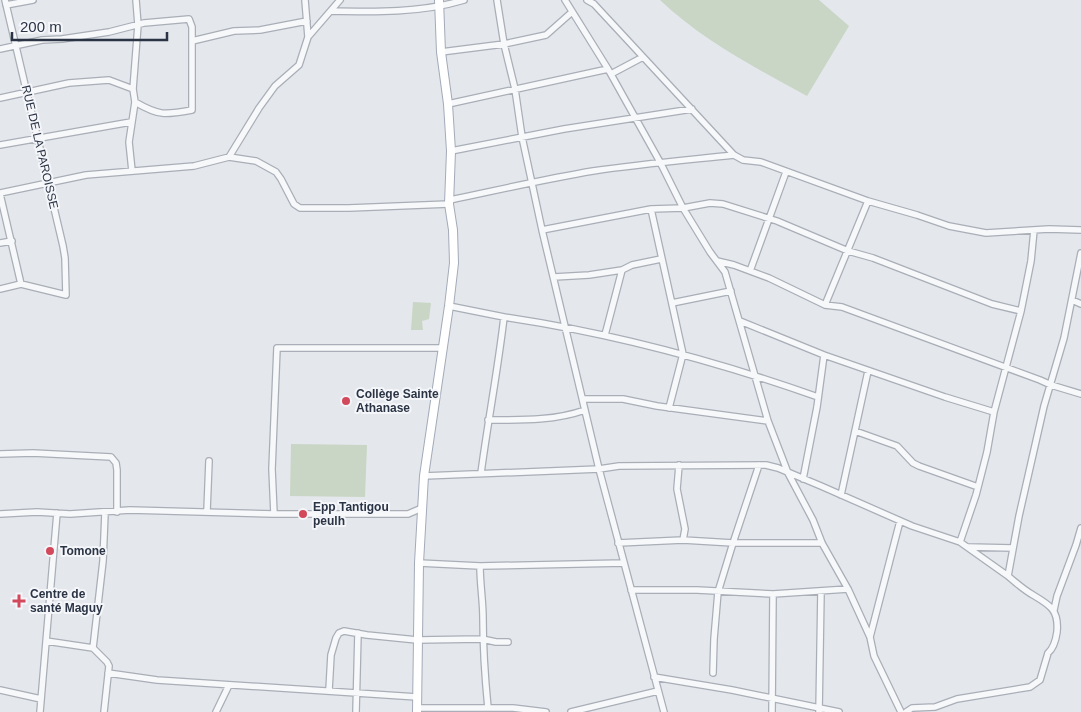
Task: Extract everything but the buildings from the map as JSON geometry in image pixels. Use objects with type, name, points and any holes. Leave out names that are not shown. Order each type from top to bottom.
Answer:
[{"type":"main road","points":[[418,710],[419,563],[424,476],[442,348],[450,306],[454,263],[450,202],[451,151],[448,104],[441,52],[440,4]]},
{"type":"street","points":[[5,2],[33,0]]},
{"type":"street","points":[[132,171],[128,142],[134,102],[138,25],[136,0]]},
{"type":"street","points":[[229,157],[275,86],[299,64],[308,37],[305,0]]},
{"type":"street","points":[[308,37],[340,0]]},
{"type":"street","points":[[331,11],[369,12],[464,0]]},
{"type":"street","points":[[497,0],[504,44],[515,89],[522,137],[542,230],[599,469],[664,712]]},
{"type":"street","points":[[564,0],[609,72],[660,162],[683,208],[710,252],[725,272],[768,422],[788,473],[822,543],[848,589],[870,638],[874,656],[901,712]]},
{"type":"street","points":[[587,0],[594,4],[734,155],[742,160],[761,162],[868,201],[949,226],[986,233],[1081,230]]},
{"type":"street","name":"RUE DE LA PAROISSE","points":[[5,2],[28,93],[65,258],[66,295],[21,284]]},
{"type":"street","points":[[441,52],[504,44],[546,35],[572,12]]},
{"type":"street","points":[[0,49],[42,40],[62,39],[138,25],[190,19],[192,27],[192,110],[160,114],[151,112],[134,102]]},
{"type":"street","points":[[192,40],[234,31],[260,30],[307,21]]},
{"type":"street","points":[[448,104],[515,89],[609,72],[643,57]]},
{"type":"street","points":[[0,98],[69,83],[108,80],[134,89]]},
{"type":"street","points":[[451,151],[634,117],[692,109]]},
{"type":"street","points":[[0,145],[38,140],[132,122]]},
{"type":"street","points":[[0,289],[21,284],[0,193],[47,183],[86,176],[194,166],[229,157],[256,161],[276,172],[294,204],[300,208],[350,208],[450,202],[532,182],[593,171],[734,155]]},
{"type":"street","points":[[750,271],[786,172]]},
{"type":"street","points":[[825,306],[868,201]]},
{"type":"street","points":[[542,230],[651,209],[683,208],[710,202],[723,204],[799,229],[848,251],[873,258],[992,304],[1021,311]]},
{"type":"street","points":[[651,209],[683,354],[669,408]]},
{"type":"street","points":[[960,542],[978,487],[994,412],[1021,311],[1031,261],[1034,230]]},
{"type":"street","points":[[0,243],[12,241]]},
{"type":"street","points":[[1008,576],[1044,406],[1064,338],[1081,253]]},
{"type":"street","points":[[554,277],[589,275],[622,270],[632,265],[661,258]]},
{"type":"street","points":[[717,261],[770,278],[825,306],[842,307],[1051,385],[1081,394]]},
{"type":"street","points":[[606,336],[622,270]]},
{"type":"street","points":[[672,303],[731,291]]},
{"type":"street","points":[[1072,300],[1081,304]]},
{"type":"street","points":[[450,306],[504,317],[565,326],[683,354],[755,375],[818,397]]},
{"type":"street","points":[[481,473],[488,420],[498,370],[504,317]]},
{"type":"street","points":[[740,321],[868,371],[994,412]]},
{"type":"street","points":[[274,514],[272,469],[277,348],[442,348]]},
{"type":"street","points":[[803,479],[824,355]]},
{"type":"street","points":[[841,495],[868,371]]},
{"type":"street","points":[[583,399],[622,398],[669,408],[768,422]]},
{"type":"street","points":[[488,420],[568,416],[585,410]]},
{"type":"street","points":[[855,431],[897,446],[918,466],[978,487]]},
{"type":"street","points":[[0,454],[33,453],[111,457],[116,463],[117,470],[117,512]]},
{"type":"street","points":[[207,511],[209,461]]},
{"type":"street","points":[[679,465],[676,489],[685,529],[683,540]]},
{"type":"street","points":[[424,476],[599,469],[619,466],[759,465],[778,468],[900,521],[960,542],[1046,602],[1054,610],[1058,623],[1056,638],[1052,650],[1048,653],[1040,680],[1030,687],[957,699],[935,707],[912,708],[906,712]]},
{"type":"street","points":[[713,673],[718,592],[759,465]]},
{"type":"street","points":[[0,514],[37,512],[105,513],[130,510],[274,514],[408,514],[422,508]]},
{"type":"street","points":[[40,712],[57,513]]},
{"type":"street","points":[[93,648],[103,561],[105,513]]},
{"type":"street","points":[[870,638],[900,521]]},
{"type":"street","points":[[1054,610],[1057,596],[1074,553],[1081,528]]},
{"type":"street","points":[[618,543],[683,540],[733,543],[822,543]]},
{"type":"street","points":[[966,547],[1013,548]]},
{"type":"street","points":[[419,563],[480,566],[624,563]]},
{"type":"street","points":[[480,566],[480,592],[483,616],[482,639],[488,708]]},
{"type":"street","points":[[631,590],[697,590],[773,594],[848,589]]},
{"type":"street","points":[[819,710],[821,591]]},
{"type":"street","points":[[772,712],[773,594]]},
{"type":"street","points":[[1046,602],[1057,596]]},
{"type":"street","points":[[329,690],[332,655],[336,638],[339,633],[344,631],[418,640],[482,639],[508,642]]},
{"type":"street","points":[[356,712],[358,634]]},
{"type":"street","points":[[46,641],[93,648],[107,662],[109,666],[104,712]]},
{"type":"street","points":[[108,673],[157,680],[417,697]]},
{"type":"street","points":[[654,678],[773,698],[819,710],[840,712]]},
{"type":"street","points":[[216,712],[229,685]]},
{"type":"street","points":[[0,690],[41,699]]},
{"type":"street","points":[[571,712],[658,691]]},
{"type":"street","points":[[418,710],[513,708],[546,712]]},
{"type":"green space","points":[[660,0],[819,0],[849,26],[807,96],[712,41]]},
{"type":"green space","points":[[413,302],[431,303],[429,319],[422,321],[423,330],[411,330]]},
{"type":"green space","points":[[291,444],[367,445],[365,497],[290,496]]},
{"type":"place","name":"Collège Sainte Athanase","points":[[346,401]]},
{"type":"place","name":"Epp Tantigou peulh","points":[[303,514]]},
{"type":"place","name":"Tomone","points":[[50,551]]},
{"type":"place","name":"Centre de santé Maguy","points":[[19,601]]}]
